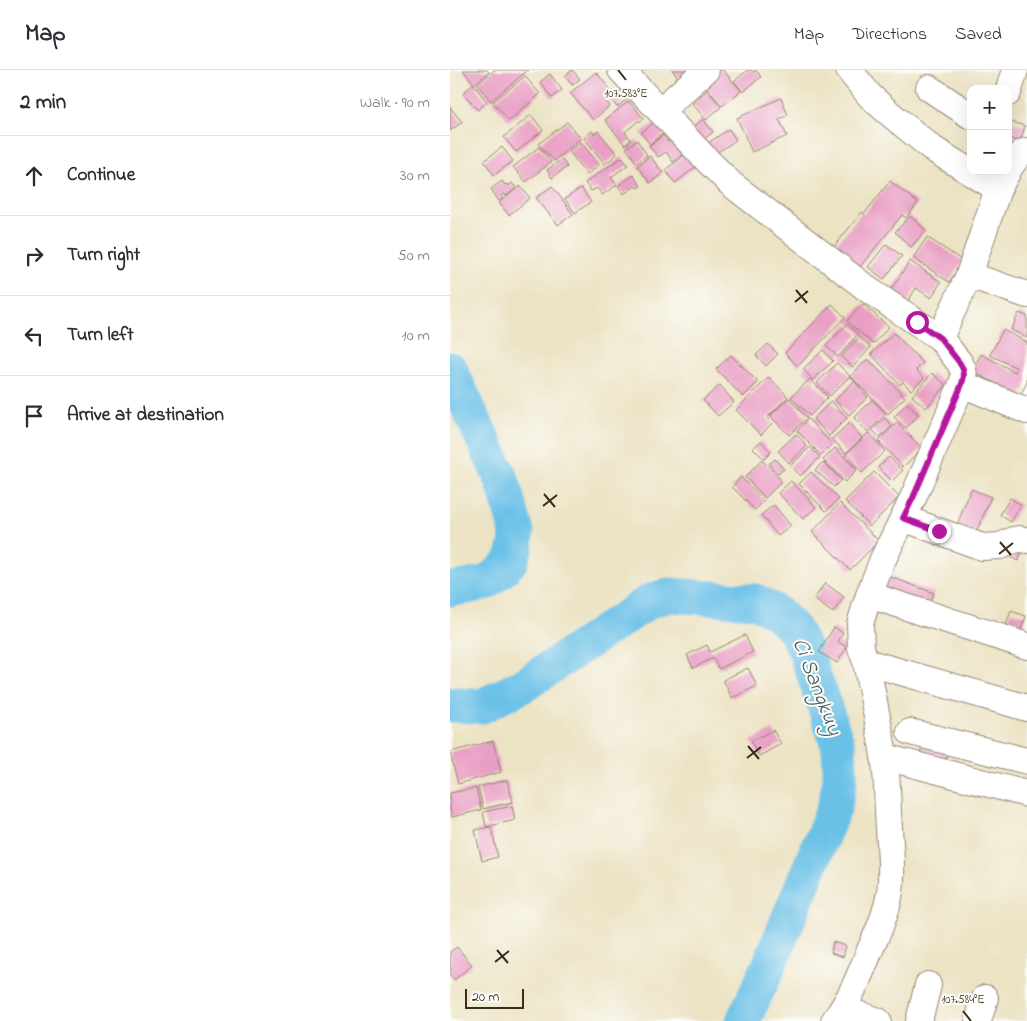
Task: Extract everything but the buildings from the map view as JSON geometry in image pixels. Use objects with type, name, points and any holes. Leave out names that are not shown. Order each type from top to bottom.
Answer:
[{"type":"street","points":[[621,70],[731,184],[870,291],[940,338],[963,369],[962,384],[913,498],[883,559],[868,596],[860,624],[861,648],[866,662],[884,757],[892,855],[890,893],[874,941],[857,981],[839,1015],[878,1021]]},
{"type":"street","points":[[660,111],[706,70]]},
{"type":"street","points":[[849,70],[870,96],[888,114],[933,149],[967,155]]},
{"type":"street","points":[[1010,85],[1015,70]]},
{"type":"street","points":[[929,88],[967,113]]},
{"type":"street","points":[[940,338],[969,275],[1007,175]]},
{"type":"street","points":[[969,275],[1027,295]]},
{"type":"street","points":[[962,384],[1027,411]]},
{"type":"street","points":[[903,518],[982,547],[1000,546],[1020,539],[1027,540]]},
{"type":"street","points":[[868,596],[1027,646]]},
{"type":"street","points":[[866,662],[1027,708]]},
{"type":"street","points":[[910,732],[1027,761]]},
{"type":"street","points":[[884,757],[1027,794]]},
{"type":"street","points":[[919,1021],[928,984]]},
{"type":"waterway","name":"Ci Sangkuy","points":[[450,369],[502,480],[517,532],[516,546],[511,561],[501,571],[487,582],[450,589]]},
{"type":"waterway","name":"Ci Sangkuy","points":[[450,705],[482,706],[524,685],[650,601],[669,595],[756,601],[779,614],[794,630],[805,650],[839,748],[840,780],[834,808],[768,968],[743,1021]]},
{"type":"route","points":[[917,322],[940,338],[959,362],[964,376],[903,518],[939,531]]}]
